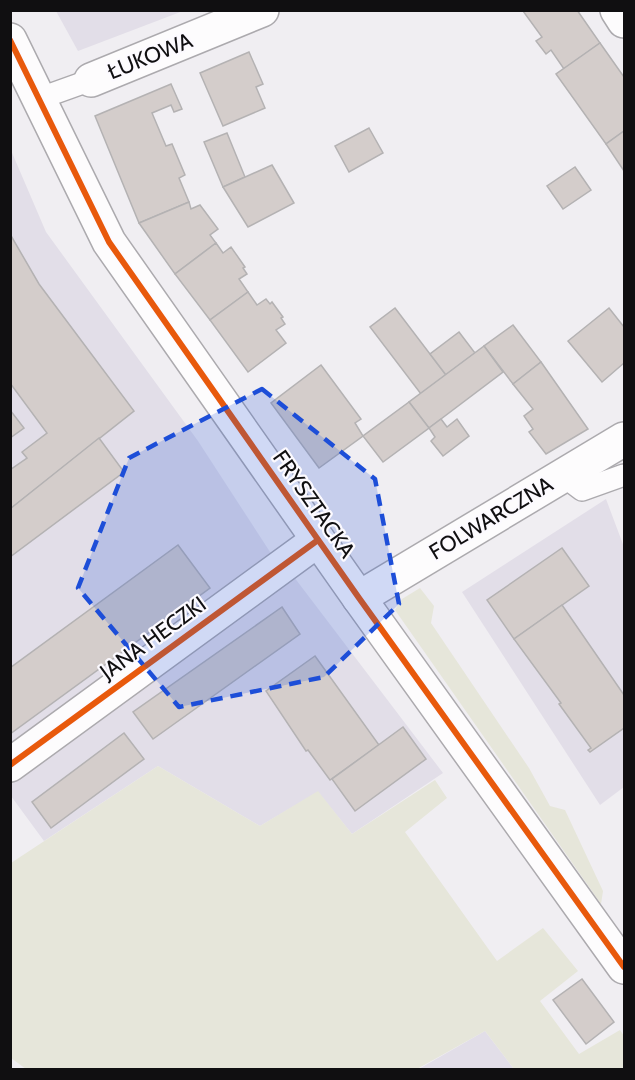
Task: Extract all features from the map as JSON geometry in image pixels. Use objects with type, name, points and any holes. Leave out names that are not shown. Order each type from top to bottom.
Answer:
[{"type":"street","name":"ŁUKOWA","points":[[91,80],[262,10]]},
{"type":"street","points":[[617,10],[624,21]]},
{"type":"street","name":"FRYSZTACKA","points":[[10,40],[109,242],[359,598],[624,967]]},
{"type":"street","name":"FOLWARCZNA","points":[[359,598],[624,439]]},
{"type":"street","name":"JANA HECZKI","points":[[10,765],[318,540]]},
{"type":"lane","name":"ŁUKOWA","points":[[38,99],[91,80]]},
{"type":"lane","points":[[562,475],[582,490],[624,475]]},
{"type":"highlighted area","points":[[262,389],[375,479],[399,604],[324,677],[179,707],[78,588],[129,458]]},
{"type":"shaded area","points":[[56,11],[183,11],[78,51]]},
{"type":"shaded area","points":[[10,148],[46,232],[198,441],[272,555],[10,747]]},
{"type":"shaded area","points":[[606,499],[624,547],[624,787],[600,805],[462,592]]},
{"type":"shaded area","points":[[294,577],[443,773],[352,834],[318,792],[260,826],[158,766],[44,841],[11,796],[10,785]]},
{"type":"shaded area","points":[[420,588],[434,606],[431,623],[529,768],[550,806],[565,810],[603,891],[601,904],[395,610],[402,599]]},
{"type":"shaded area","points":[[158,766],[260,826],[318,791],[352,834],[435,780],[447,798],[405,832],[497,961],[543,928],[578,971],[540,1001],[579,1054],[620,1030],[624,1036],[624,1069],[514,1069],[485,1031],[417,1069],[26,1069],[11,1058],[11,863]]},
{"type":"shaded area","points":[[485,1031],[514,1069],[417,1070]]},
{"type":"building","points":[[577,10],[600,43],[564,69],[551,50],[546,54],[536,41],[542,37],[523,11]]},
{"type":"building","points":[[600,43],[624,77],[624,131],[606,144],[556,74]]},
{"type":"building","points":[[249,52],[263,84],[256,87],[265,108],[223,126],[200,73]]},
{"type":"building","points":[[171,84],[182,109],[174,112],[171,105],[152,113],[166,146],[172,144],[185,175],[179,178],[189,202],[139,223],[95,116]]},
{"type":"building","points":[[369,128],[383,153],[349,172],[335,146]]},
{"type":"building","points":[[624,131],[624,171],[606,144]]},
{"type":"building","points":[[227,133],[245,177],[223,187],[204,142]]},
{"type":"building","points":[[272,165],[294,203],[248,227],[223,187]]},
{"type":"building","points":[[575,167],[591,190],[563,209],[547,186]]},
{"type":"building","points":[[189,202],[191,209],[200,205],[218,229],[210,235],[216,243],[175,274],[139,223]]},
{"type":"building","points":[[10,234],[39,284],[134,411],[10,509],[10,470],[27,458],[22,452],[47,433],[10,383]]},
{"type":"building","points":[[216,243],[223,253],[231,247],[245,267],[243,268],[247,274],[239,279],[248,292],[210,320],[175,274]]},
{"type":"building","points":[[248,292],[257,305],[266,299],[270,304],[272,302],[283,317],[281,318],[285,324],[276,330],[286,343],[248,372],[210,320]]},
{"type":"building","points":[[395,308],[446,375],[421,394],[370,327]]},
{"type":"building","points":[[609,308],[624,327],[624,363],[602,382],[568,341]]},
{"type":"building","points":[[513,325],[541,362],[513,384],[484,346]]},
{"type":"building","points":[[459,332],[475,353],[446,375],[430,354]]},
{"type":"building","points":[[484,346],[503,372],[429,428],[409,402]]},
{"type":"building","points":[[541,362],[588,429],[546,454],[529,432],[533,429],[524,416],[533,409],[513,384]]},
{"type":"building","points":[[321,365],[361,419],[355,423],[363,436],[319,468],[271,403]]},
{"type":"building","points":[[409,402],[429,428],[383,462],[363,436]]},
{"type":"building","points":[[10,410],[24,428],[10,438]]},
{"type":"building","points":[[441,419],[447,427],[457,419],[469,436],[443,456],[431,441],[435,437],[429,428]]},
{"type":"building","points":[[99,438],[124,472],[10,557],[10,509]]},
{"type":"building","points":[[178,545],[210,588],[10,734],[10,668]]},
{"type":"building","points":[[562,548],[589,586],[514,639],[487,600]]},
{"type":"building","points":[[562,605],[624,695],[624,728],[590,752],[588,750],[591,748],[559,704],[561,703],[514,639]]},
{"type":"building","points":[[282,607],[300,634],[153,739],[133,712]]},
{"type":"building","points":[[315,656],[379,745],[330,780],[308,750],[306,751],[266,691]]},
{"type":"building","points":[[403,727],[426,759],[355,811],[332,779]]},
{"type":"building","points":[[124,733],[144,759],[51,828],[32,802]]},
{"type":"building","points":[[582,979],[614,1022],[586,1044],[553,1000]]},
{"type":"cycle path","points":[[10,40],[109,242],[359,598],[624,967]]},
{"type":"cycle path","points":[[10,765],[318,540]]}]
